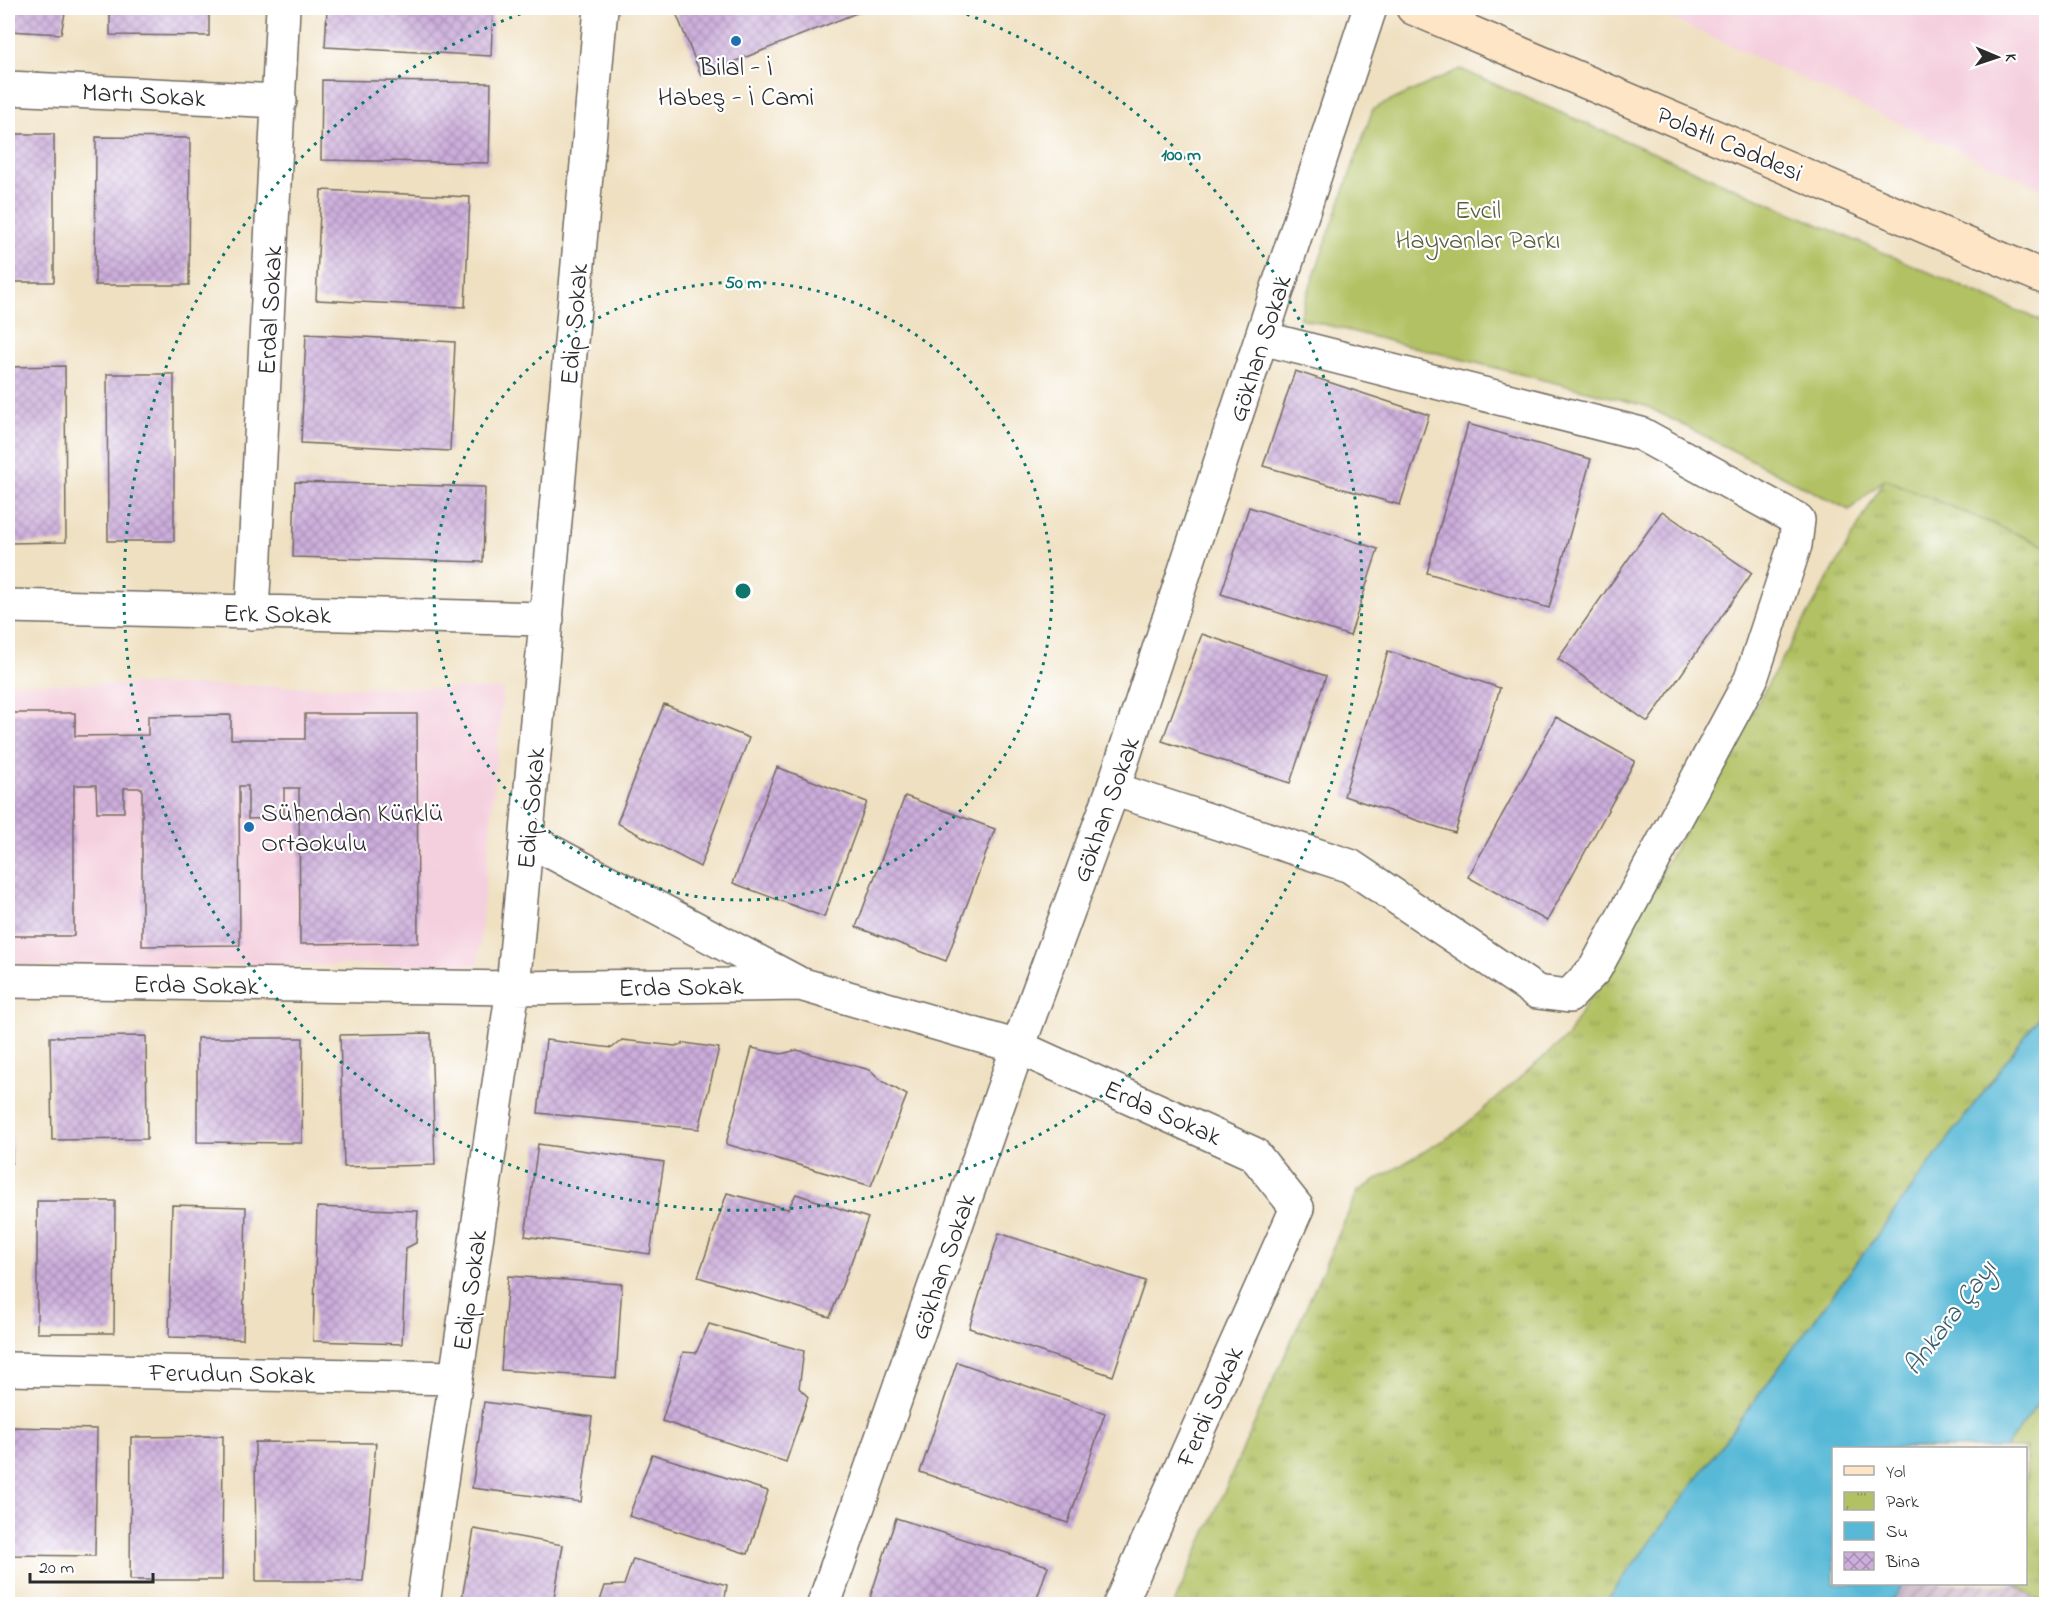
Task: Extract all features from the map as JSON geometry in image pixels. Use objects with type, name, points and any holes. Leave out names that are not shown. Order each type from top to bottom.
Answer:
[{"type":"street","name":"Erdal Sokak","points":[[252,613],[283,8]]},
{"type":"street","name":"Edip Sokak","points":[[423,1605],[513,988],[602,8]]},
{"type":"street","name":"Gökhan Sokak","points":[[824,1605],[1018,1047],[1113,789],[1370,8]]},
{"type":"street","name":"Polatlı Caddesi","points":[[1413,8],[2046,278]]},
{"type":"street","name":"Martı Sokak","points":[[8,88],[280,101]]},
{"type":"street","points":[[1113,789],[1350,866],[1537,992],[1569,996],[1595,969],[1751,679],[1795,545],[1798,520],[1641,434],[1262,339]]},
{"type":"street","name":"Erk Sokak","points":[[8,606],[547,619]]},
{"type":"street","points":[[527,839],[800,984]]},
{"type":"street","name":"Erda Sokak","points":[[8,981],[513,988],[800,984],[1018,1047],[1254,1154],[1297,1208]]},
{"type":"street","name":"Ferdi Sokak","points":[[1120,1605],[1297,1208]]},
{"type":"street","name":"Ferudun Sokak","points":[[8,1369],[456,1378]]},
{"type":"shaded area","points":[[1648,8],[2046,8],[2046,191]]},
{"type":"shaded area","name":"Sühendan Kürklü Ortaokulu","points":[[8,683],[503,689],[478,965],[8,966]]},
{"type":"shaded area","points":[[1903,1585],[2017,1585],[2044,1604],[1888,1604]]},
{"type":"green space","name":"Evcil Hayvanlar Parkı","points":[[1460,69],[2046,323],[2046,546],[1885,479],[1849,510],[1646,406],[1299,318],[1373,109]]},
{"type":"green space","points":[[1885,479],[2046,546],[2046,1007],[1604,1604],[1174,1604],[1358,1191],[1457,1132],[1567,1037]]},
{"type":"green space","points":[[2046,1394],[2046,1604],[2017,1585],[2027,1585],[2027,1447],[2006,1447]]},
{"type":"water","name":"Ankara Çayı","points":[[2046,1007],[2046,1394],[2006,1447],[1832,1447],[1832,1585],[1903,1585],[1888,1604],[1604,1604]]},
{"type":"building","points":[[8,8],[66,8],[61,34],[8,31]]},
{"type":"building","points":[[110,8],[209,8],[209,36],[110,35]]},
{"type":"building","points":[[327,8],[493,8],[491,56],[325,47]]},
{"type":"building","name":"Bilal - İ Habeş - İ Cami","points":[[674,8],[869,8],[701,75]]},
{"type":"building","points":[[322,80],[491,83],[489,163],[321,160]]},
{"type":"building","points":[[8,134],[54,134],[54,282],[8,282]]},
{"type":"building","points":[[96,137],[190,138],[189,285],[95,285]]},
{"type":"building","points":[[321,190],[470,197],[465,307],[316,300]]},
{"type":"building","points":[[306,334],[455,342],[450,451],[301,443]]},
{"type":"building","points":[[65,366],[66,542],[8,543],[8,367]]},
{"type":"building","points":[[1295,371],[1429,415],[1400,505],[1263,466]]},
{"type":"building","points":[[107,374],[174,374],[174,541],[108,541]]},
{"type":"building","points":[[1468,424],[1591,459],[1549,608],[1427,573]]},
{"type":"building","points":[[295,482],[485,487],[483,562],[293,557]]},
{"type":"building","points":[[1249,507],[1378,549],[1350,636],[1221,594]]},
{"type":"building","points":[[1662,511],[1752,573],[1648,722],[1558,659]]},
{"type":"building","points":[[1202,634],[1326,676],[1290,783],[1162,741]]},
{"type":"building","points":[[1388,651],[1500,688],[1455,833],[1344,796]]},
{"type":"building","points":[[664,704],[749,738],[700,867],[617,823]]},
{"type":"building","points":[[8,713],[75,713],[75,736],[148,735],[148,716],[231,715],[231,739],[305,739],[305,714],[417,714],[418,943],[300,944],[299,788],[284,788],[284,818],[248,819],[248,786],[239,786],[240,945],[142,946],[142,788],[124,788],[124,812],[97,812],[96,785],[74,785],[74,936],[8,936]]},
{"type":"building","points":[[1556,717],[1635,761],[1547,921],[1468,877]]},
{"type":"building","points":[[777,767],[867,802],[824,917],[733,883]]},
{"type":"building","points":[[905,796],[995,829],[946,961],[856,927]]},
{"type":"building","points":[[431,1033],[435,1165],[344,1167],[340,1035]]},
{"type":"building","points":[[146,1036],[147,1139],[52,1140],[50,1037]]},
{"type":"building","points":[[197,1038],[303,1038],[302,1143],[197,1142]]},
{"type":"building","points":[[546,1040],[612,1048],[622,1040],[675,1046],[685,1043],[719,1048],[699,1129],[538,1113]]},
{"type":"building","points":[[752,1048],[781,1054],[797,1050],[870,1070],[882,1081],[907,1095],[871,1186],[726,1144]]},
{"type":"building","points":[[9,1098],[12,1163],[8,1163]]},
{"type":"building","points":[[538,1144],[664,1162],[650,1254],[525,1236]]},
{"type":"building","points":[[727,1193],[788,1209],[796,1194],[868,1218],[830,1317],[698,1277]]},
{"type":"building","points":[[37,1201],[115,1201],[114,1333],[37,1333]]},
{"type":"building","points":[[172,1205],[246,1207],[243,1339],[169,1337]]},
{"type":"building","points":[[317,1207],[418,1211],[416,1243],[406,1248],[402,1344],[313,1341]]},
{"type":"building","points":[[999,1233],[1145,1281],[1113,1376],[969,1328]]},
{"type":"building","points":[[508,1276],[622,1284],[616,1378],[501,1370]]},
{"type":"building","points":[[709,1324],[804,1351],[799,1388],[808,1397],[786,1462],[662,1421],[683,1352],[696,1353]]},
{"type":"building","points":[[957,1362],[1105,1413],[1068,1523],[920,1472]]},
{"type":"building","points":[[484,1402],[592,1417],[581,1502],[472,1488]]},
{"type":"building","points":[[9,1427],[97,1429],[95,1556],[8,1555]]},
{"type":"building","points":[[223,1436],[222,1580],[130,1580],[131,1437]]},
{"type":"building","points":[[255,1442],[376,1443],[363,1581],[256,1581]]},
{"type":"building","points":[[652,1454],[768,1491],[748,1554],[629,1516]]},
{"type":"building","points":[[896,1518],[1048,1566],[1035,1604],[868,1604]]},
{"type":"building","points":[[474,1529],[563,1545],[553,1604],[461,1604]]},
{"type":"building","points":[[633,1559],[727,1585],[724,1604],[599,1604],[605,1586],[624,1585]]},
{"type":"place","name":"Bilal - İ Habeş - İ Cami","points":[[736,41]]},
{"type":"place","name":"Sühendan Kürklü Ortaokulu","points":[[249,827]]}]
